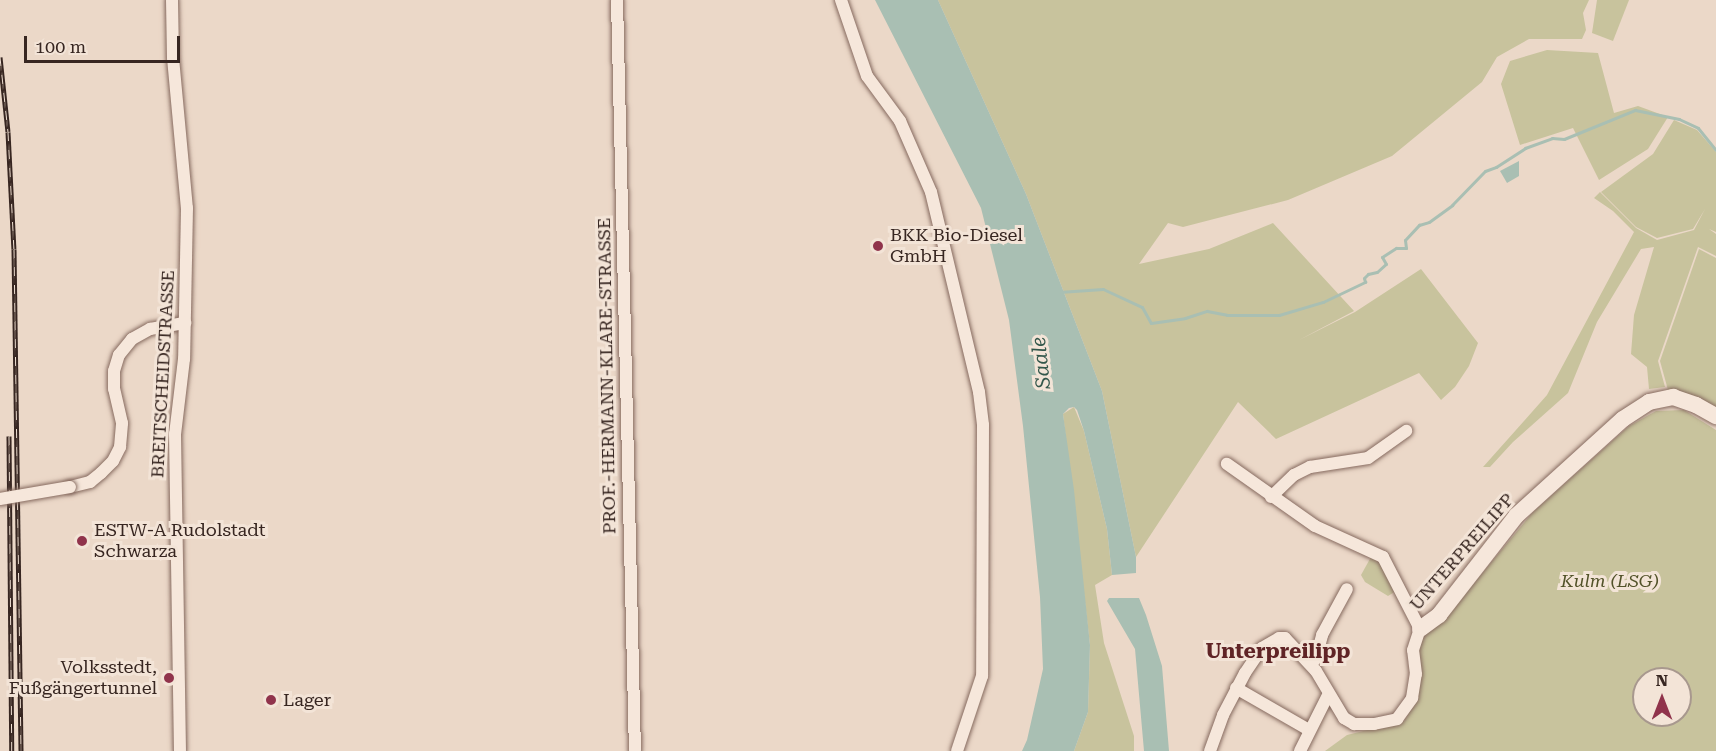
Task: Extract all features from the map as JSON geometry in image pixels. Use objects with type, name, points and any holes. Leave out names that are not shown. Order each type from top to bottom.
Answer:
[{"type":"street","name":"BREITSCHEIDSTRASSE","points":[[172,0],[173,58],[188,208],[184,359],[175,434],[180,751]]},
{"type":"street","name":"PROF.-HERMANN-KLARE-STRASSE","points":[[617,0],[634,751]]},
{"type":"street","points":[[841,0],[867,76],[900,121],[931,192],[980,392],[983,424],[982,676],[957,751]]},
{"type":"street","points":[[0,499],[70,487],[90,482],[101,474],[113,461],[120,447],[122,423],[114,389],[114,371],[119,355],[132,339],[150,329],[185,323]]},
{"type":"street","name":"UNTERPREILIPP","points":[[1236,688],[1263,648],[1279,638],[1285,638],[1311,665],[1344,717],[1354,724],[1374,724],[1397,719],[1412,698],[1416,674],[1413,650],[1420,629],[1439,615],[1516,516],[1623,419],[1649,402],[1673,397],[1696,405],[1716,416]]},
{"type":"street","points":[[1271,497],[1294,475],[1310,467],[1327,467],[1368,458],[1406,431]]},
{"type":"street","name":"UNTERPREILIPP","points":[[1227,464],[1271,497],[1338,538],[1383,557],[1420,629]]},
{"type":"street","points":[[1311,665],[1316,658],[1322,635],[1347,589]]},
{"type":"street","points":[[1210,751],[1236,688],[1309,730]]},
{"type":"street","points":[[1300,751],[1328,695]]},
{"type":"green space","points":[[938,0],[1589,0],[1583,13],[1586,30],[1582,39],[1529,39],[1497,57],[1482,82],[1392,156],[1288,200],[1183,227],[1168,223],[1139,264],[1209,249],[1273,223],[1354,311],[1299,340],[1355,312],[1421,269],[1478,343],[1469,366],[1455,387],[1441,400],[1419,373],[1276,439],[1238,402],[1136,557],[1102,391],[1026,194]]},
{"type":"green space","points":[[1597,0],[1629,0],[1613,41],[1592,33]]},
{"type":"green space","points":[[1547,50],[1598,53],[1614,113],[1638,106],[1668,117],[1648,149],[1599,180],[1573,128],[1520,145],[1501,84],[1510,61]]},
{"type":"green space","points":[[1674,120],[1697,130],[1716,152],[1716,232],[1709,229],[1716,234],[1716,256],[1698,247],[1658,361],[1665,387],[1649,389],[1647,367],[1631,354],[1634,315],[1654,247],[1641,249],[1597,322],[1568,393],[1513,442],[1490,467],[1483,467],[1547,395],[1634,232],[1613,211],[1594,198],[1600,192],[1636,228],[1657,240],[1694,230],[1705,209],[1693,229],[1657,238],[1636,227],[1601,192],[1653,154]]},
{"type":"green space","points":[[1699,249],[1716,258],[1716,408],[1668,390],[1660,361]]},
{"type":"green space","points":[[1074,407],[1084,431],[1107,529],[1112,575],[1095,585],[1104,643],[1134,736],[1134,751],[1074,751],[1088,712],[1090,645],[1063,414]]},
{"type":"green space","name":"Kulm (LSG)","points":[[1684,410],[1716,430],[1716,751],[1325,751],[1347,735],[1404,721],[1418,698],[1418,649],[1423,634],[1454,607],[1533,512],[1629,426],[1656,411]]},
{"type":"green space","points":[[1371,557],[1382,562],[1396,591],[1388,596],[1365,582],[1361,575]]},
{"type":"water","name":"Saale","points":[[875,0],[938,0],[1026,194],[1102,391],[1136,557],[1136,573],[1112,575],[1107,529],[1084,431],[1077,410],[1074,407],[1069,408],[1063,414],[1074,490],[1090,645],[1088,712],[1074,751],[1022,751],[1027,740],[1043,669],[1040,597],[1023,426],[1009,320],[981,208]]},
{"type":"water","points":[[1519,161],[1519,176],[1507,183],[1500,171]]},
{"type":"water","points":[[1109,598],[1139,598],[1146,615],[1162,666],[1169,751],[1144,751],[1135,649],[1107,601]]},
{"type":"waterway","points":[[1059,292],[1103,289],[1142,307],[1151,323],[1185,318],[1207,311],[1227,315],[1279,315],[1323,302],[1365,282],[1364,278],[1368,274],[1377,272],[1386,264],[1382,257],[1396,248],[1406,248],[1405,240],[1419,225],[1429,222],[1452,205],[1485,171],[1496,167],[1525,148],[1552,138],[1564,139],[1635,110],[1679,119],[1698,128],[1716,150]]},
{"type":"railway","points":[[0,57],[8,132],[14,249],[21,751]]},
{"type":"railway","points":[[9,436],[12,751]]},
{"type":"place","name":"BKK Bio-Diesel GmbH","points":[[878,246]]},
{"type":"place","name":"ESTW-A Rudolstadt Schwarza","points":[[82,541]]},
{"type":"place","name":"Volksstedt, Fußgängertunnel","points":[[169,678]]},
{"type":"place","name":"Lager","points":[[271,700]]},
{"type":"district","name":"Unterpreilipp","points":[[1278,651]]}]
